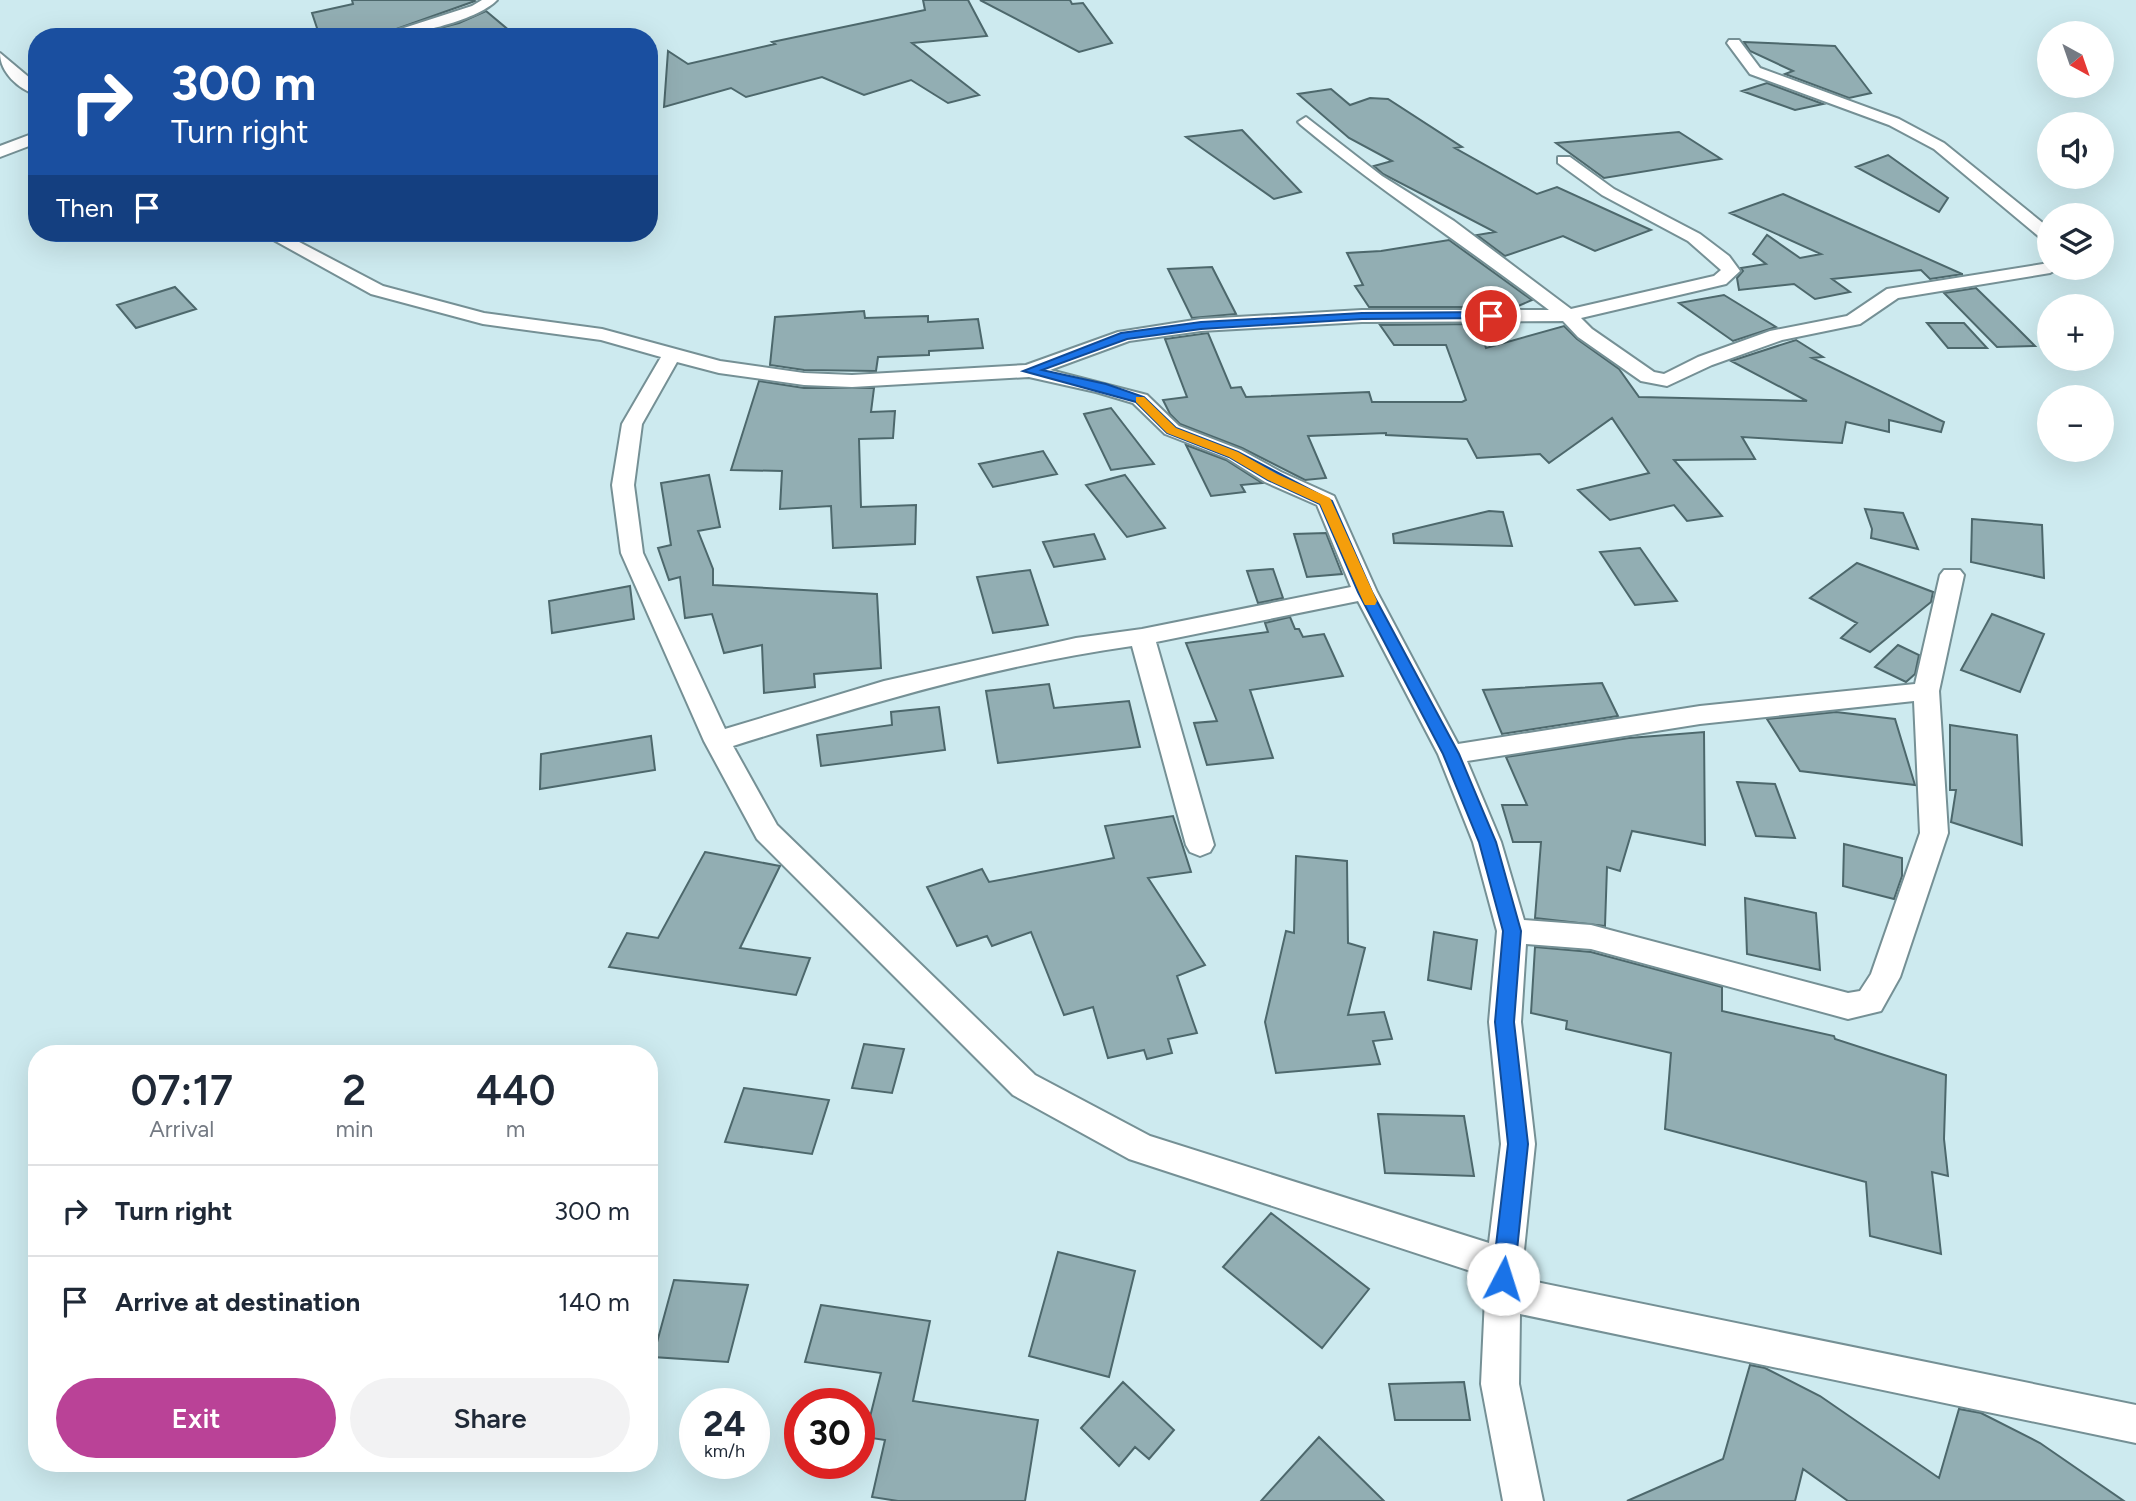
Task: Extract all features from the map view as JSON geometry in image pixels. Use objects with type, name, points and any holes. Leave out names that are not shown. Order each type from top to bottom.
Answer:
[{"type":"street","points":[[413,28],[477,9],[491,0]]},
{"type":"street","points":[[1734,43],[1755,71],[1894,122],[1939,146],[2037,226]]},
{"type":"street","points":[[0,57],[11,71],[28,84]]},
{"type":"street","points":[[1306,122],[1376,179],[1448,225],[1568,315],[1585,333],[1648,377],[1667,380],[1705,361],[1777,335],[1853,320],[1893,293],[2037,270]]},
{"type":"street","points":[[0,152],[28,141]]},
{"type":"street","points":[[1029,371],[1125,336],[1201,325],[1362,316],[1568,315],[1720,280],[1731,271],[1727,262],[1708,247],[1609,193],[1564,160]]},
{"type":"street","points":[[287,242],[377,290],[483,318],[602,335],[719,367],[804,379],[852,381],[1029,371],[1101,387],[1140,400],[1171,430],[1234,454],[1273,477],[1326,501],[1365,592],[1451,754],[1488,842],[1512,931],[1505,1022],[1518,1144],[1503,1279],[1500,1384],[1523,1501]]},
{"type":"street","points":[[672,354],[632,424],[623,485],[632,553],[717,740],[767,832],[1024,1085],[1141,1147],[1503,1279],[2136,1424]]},
{"type":"street","points":[[1512,931],[1591,937],[1848,1006],[1870,1002],[1885,977],[1934,833],[1926,691],[1952,576]]},
{"type":"street","points":[[717,740],[884,690],[1076,646],[1142,637],[1365,592]]},
{"type":"street","points":[[1142,637],[1200,845]]},
{"type":"street","points":[[1451,754],[1700,715],[1926,691]]},
{"type":"building","points":[[352,0],[475,1],[399,28],[317,28],[312,13],[353,4]]},
{"type":"building","points":[[923,0],[968,0],[987,36],[912,43],[979,95],[948,103],[911,80],[864,95],[822,77],[746,97],[731,88],[664,107],[668,51],[688,64],[775,44],[772,42],[925,10]]},
{"type":"building","points":[[980,0],[1070,0],[1072,4],[1083,3],[1112,43],[1079,52]]},
{"type":"building","points":[[486,11],[506,28],[440,28]]},
{"type":"building","points":[[1744,42],[1835,46],[1871,93],[1849,98],[1785,74],[1793,71],[1750,51]]},
{"type":"building","points":[[1767,83],[1823,104],[1795,110],[1742,91]]},
{"type":"building","points":[[1331,89],[1350,105],[1370,98],[1388,99],[1462,147],[1455,148],[1537,194],[1557,187],[1651,230],[1595,251],[1563,236],[1505,256],[1477,235],[1495,232],[1383,174],[1374,166],[1392,161],[1349,138],[1298,94]]},
{"type":"building","points":[[1242,130],[1301,192],[1274,199],[1186,137]]},
{"type":"building","points":[[1679,132],[1721,159],[1604,178],[1556,143]]},
{"type":"building","points":[[1888,155],[1948,198],[1939,212],[1856,167]]},
{"type":"building","points":[[1783,194],[1963,274],[1930,279],[1921,270],[1832,279],[1850,292],[1815,299],[1794,284],[1739,290],[1737,278],[1743,271],[1741,268],[1766,264],[1753,254],[1767,235],[1800,258],[1821,254],[1730,213]]},
{"type":"building","points":[[1449,240],[1532,300],[1516,307],[1369,307],[1355,286],[1363,285],[1347,253],[1381,251]]},
{"type":"building","points":[[1212,267],[1236,314],[1192,318],[1168,269]]},
{"type":"building","points":[[175,287],[196,309],[136,328],[117,305]]},
{"type":"building","points":[[1976,288],[2035,346],[1997,347],[1944,293]]},
{"type":"building","points":[[1724,295],[1776,327],[1733,341],[1679,303]]},
{"type":"building","points":[[864,311],[865,318],[928,316],[928,322],[978,319],[983,348],[929,351],[929,355],[878,357],[876,371],[804,370],[770,365],[775,317]]},
{"type":"building","points":[[1927,323],[1964,323],[1987,348],[1948,348]]},
{"type":"building","points":[[1478,324],[1486,348],[1564,326],[1577,339],[1619,369],[1639,397],[1807,401],[1731,361],[1796,340],[1823,357],[1812,358],[1944,422],[1941,432],[1889,420],[1889,432],[1846,422],[1842,443],[1742,437],[1755,459],[1674,460],[1722,516],[1687,521],[1674,505],[1610,520],[1578,490],[1649,473],[1612,418],[1549,463],[1540,454],[1477,458],[1467,439],[1386,433],[1308,436],[1326,478],[1305,480],[1242,448],[1180,424],[1170,414],[1163,400],[1187,397],[1165,339],[1208,333],[1231,388],[1241,387],[1246,397],[1369,392],[1372,402],[1462,402],[1466,400],[1446,345],[1394,345],[1380,325]]},
{"type":"building","points":[[759,381],[804,388],[874,388],[871,412],[895,411],[893,438],[859,439],[861,507],[916,505],[915,544],[833,548],[831,506],[780,509],[782,471],[731,470]]},
{"type":"building","points":[[1111,408],[1154,464],[1111,470],[1084,414]]},
{"type":"building","points":[[1186,445],[1226,460],[1262,483],[1241,485],[1245,492],[1211,496]]},
{"type":"building","points":[[1043,451],[1057,474],[993,487],[979,464]]},
{"type":"building","points":[[709,475],[720,527],[698,531],[713,569],[713,585],[877,594],[881,668],[814,674],[815,687],[764,693],[762,645],[724,653],[712,614],[685,618],[680,577],[669,580],[658,548],[671,545],[661,483]]},
{"type":"building","points":[[1125,475],[1165,528],[1127,537],[1086,485]]},
{"type":"building","points":[[1865,509],[1903,513],[1918,549],[1871,538],[1872,529]]},
{"type":"building","points":[[1489,511],[1503,512],[1512,546],[1394,543],[1393,534]]},
{"type":"building","points":[[1972,519],[2042,525],[2044,578],[1971,562]]},
{"type":"building","points":[[1326,533],[1342,574],[1307,577],[1294,534]]},
{"type":"building","points":[[1094,534],[1105,559],[1054,567],[1043,542]]},
{"type":"building","points":[[1640,548],[1677,601],[1635,605],[1600,552]]},
{"type":"building","points":[[1857,563],[1933,592],[1931,602],[1870,652],[1841,638],[1857,623],[1810,598]]},
{"type":"building","points":[[1273,569],[1283,598],[1258,603],[1247,571]]},
{"type":"building","points":[[1030,570],[1048,625],[993,633],[977,577]]},
{"type":"building","points":[[630,586],[634,619],[552,633],[549,601]]},
{"type":"building","points":[[1992,614],[2044,634],[2020,692],[1961,670]]},
{"type":"building","points":[[1290,617],[1295,629],[1299,629],[1303,637],[1324,634],[1343,676],[1250,690],[1273,758],[1207,765],[1194,723],[1217,721],[1186,643],[1268,632],[1265,623]]},
{"type":"building","points":[[1898,645],[1919,655],[1915,674],[1906,682],[1875,667]]},
{"type":"building","points":[[1602,683],[1618,716],[1502,734],[1483,690]]},
{"type":"building","points":[[1049,684],[1054,708],[1129,701],[1140,747],[998,763],[986,691]]},
{"type":"building","points":[[939,707],[945,750],[821,766],[817,735],[892,725],[891,712]]},
{"type":"building","points":[[1836,712],[1895,719],[1915,785],[1800,771],[1767,719]]},
{"type":"building","points":[[1950,725],[2017,735],[2022,845],[1951,822],[1956,790],[1950,790]]},
{"type":"building","points":[[1704,732],[1705,845],[1632,831],[1620,871],[1607,867],[1605,926],[1535,918],[1541,842],[1513,842],[1502,805],[1527,805],[1506,757],[1629,738]]},
{"type":"building","points":[[651,736],[655,770],[540,789],[541,754]]},
{"type":"building","points":[[1737,782],[1775,784],[1795,838],[1756,836]]},
{"type":"building","points":[[1173,816],[1191,872],[1148,878],[1205,965],[1177,976],[1197,1033],[1168,1039],[1172,1053],[1147,1059],[1144,1050],[1108,1058],[1093,1007],[1064,1015],[1031,932],[992,946],[987,936],[957,946],[927,887],[982,869],[989,882],[1114,858],[1105,826]]},
{"type":"building","points":[[1844,844],[1902,858],[1902,876],[1894,899],[1843,886]]},
{"type":"building","points":[[705,852],[780,866],[740,948],[810,958],[796,995],[609,967],[627,933],[658,938]]},
{"type":"building","points":[[1296,856],[1347,861],[1348,943],[1365,948],[1348,1015],[1384,1012],[1392,1039],[1373,1041],[1380,1064],[1276,1073],[1265,1022],[1286,931],[1294,933]]},
{"type":"building","points":[[1745,898],[1816,913],[1820,970],[1747,954]]},
{"type":"building","points":[[1434,932],[1477,940],[1471,989],[1428,980]]},
{"type":"building","points":[[1535,947],[1591,952],[1722,987],[1722,1011],[1834,1036],[1835,1039],[1946,1075],[1944,1139],[1948,1176],[1932,1172],[1941,1254],[1870,1236],[1866,1182],[1665,1129],[1671,1053],[1566,1029],[1567,1021],[1531,1013]]},
{"type":"building","points":[[864,1044],[904,1049],[892,1093],[852,1088]]},
{"type":"building","points":[[744,1088],[829,1100],[812,1154],[725,1142]]},
{"type":"building","points":[[1378,1114],[1464,1116],[1474,1176],[1385,1173]]},
{"type":"building","points":[[1271,1213],[1369,1289],[1322,1348],[1223,1267]]},
{"type":"building","points":[[1058,1252],[1135,1271],[1109,1377],[1029,1356]]},
{"type":"building","points":[[674,1280],[748,1285],[728,1362],[658,1357],[658,1339]]},
{"type":"building","points":[[821,1305],[930,1321],[913,1401],[1038,1420],[1025,1501],[898,1501],[872,1497],[885,1440],[875,1438],[875,1397],[881,1373],[805,1362]]},
{"type":"building","points":[[1750,1365],[1765,1368],[1820,1396],[1939,1478],[1959,1409],[1981,1413],[2040,1443],[2124,1501],[1848,1501],[1803,1469],[1795,1501],[1627,1501],[1723,1459]]},
{"type":"building","points":[[1123,1382],[1174,1430],[1149,1459],[1135,1447],[1119,1466],[1081,1428]]},
{"type":"building","points":[[1464,1382],[1470,1420],[1395,1420],[1389,1384]]},
{"type":"building","points":[[1319,1437],[1384,1501],[1261,1501]]},
{"type":"slow traffic","points":[[1140,400],[1171,430],[1234,454],[1273,477],[1326,501],[1370,601]]},
{"type":"route","points":[[1491,316],[1362,316],[1201,325],[1125,336],[1029,371],[1101,387],[1140,400],[1171,430],[1234,454],[1273,477],[1326,501],[1365,592],[1451,754],[1488,842],[1512,931],[1505,1022],[1518,1144],[1503,1279]]}]
